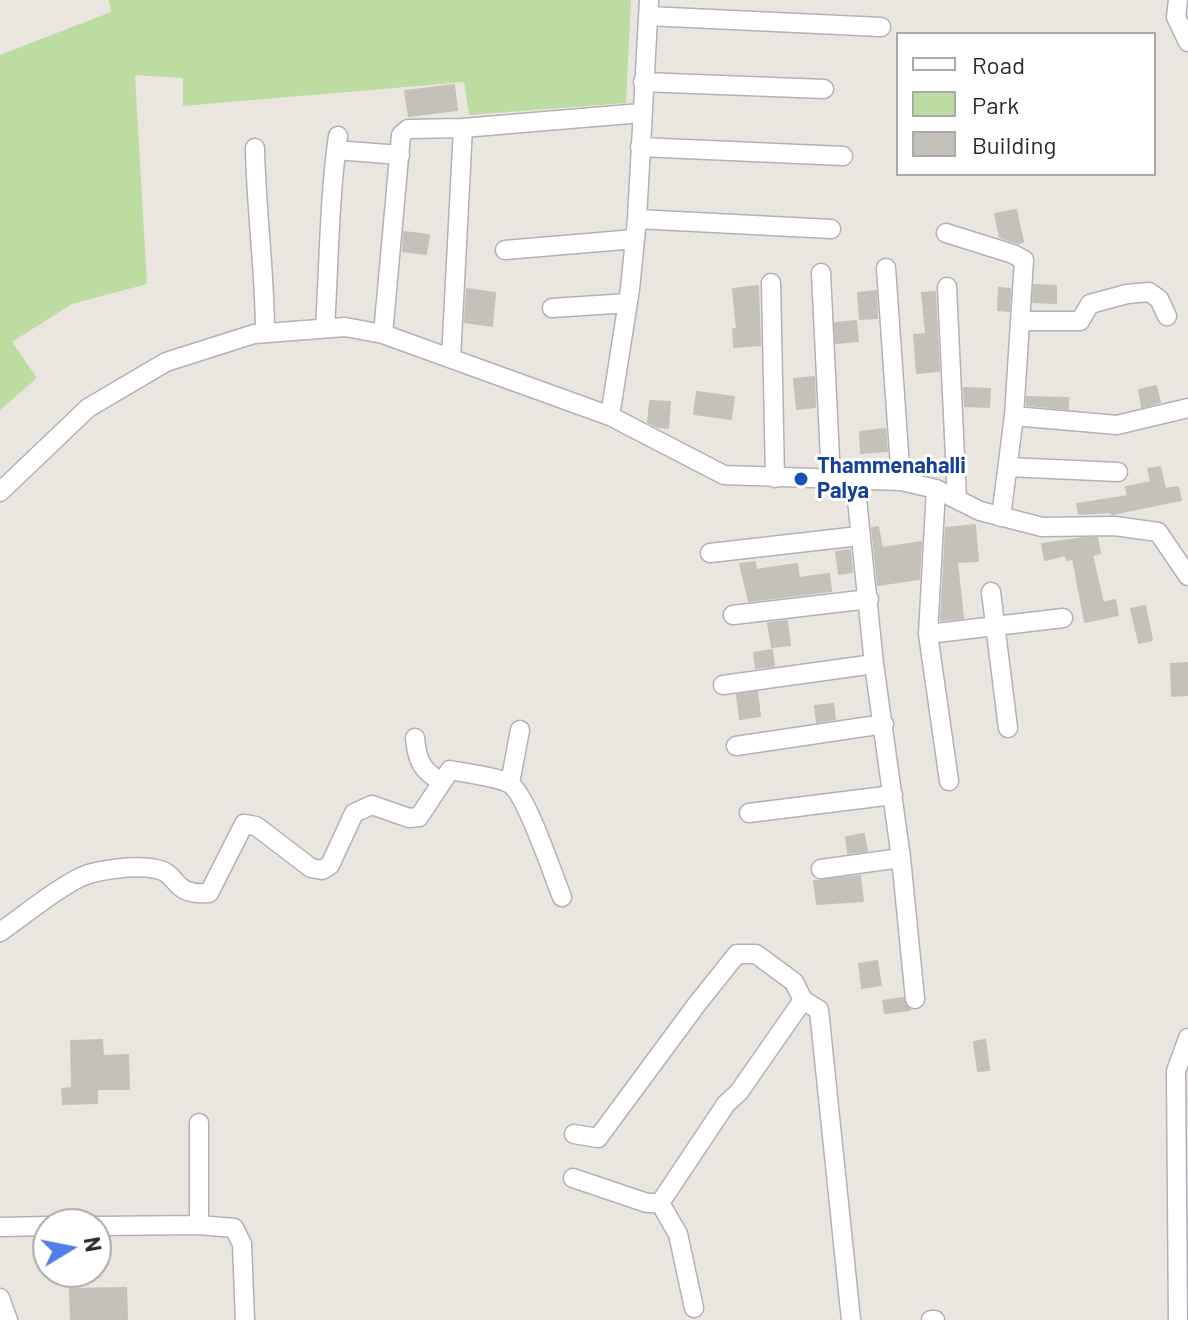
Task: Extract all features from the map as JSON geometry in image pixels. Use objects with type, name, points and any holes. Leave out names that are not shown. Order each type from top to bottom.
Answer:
[{"type":"street","points":[[1178,0],[1176,17],[1188,42]]},
{"type":"street","points":[[610,416],[628,303],[637,219],[649,8],[881,27]]},
{"type":"street","points":[[643,82],[824,89]]},
{"type":"street","points":[[383,334],[401,135],[408,129],[463,128],[641,113]]},
{"type":"street","points":[[451,359],[463,128]]},
{"type":"street","points":[[325,328],[331,236],[330,199],[337,143],[400,155]]},
{"type":"street","points":[[640,147],[843,156]]},
{"type":"street","points":[[255,148],[265,283],[265,333]]},
{"type":"street","points":[[637,219],[831,229]]},
{"type":"street","points":[[946,233],[1024,260],[1014,416],[1001,517]]},
{"type":"street","points":[[505,250],[635,239]]},
{"type":"street","points":[[886,268],[901,481]]},
{"type":"street","points":[[821,273],[831,479]]},
{"type":"street","points":[[771,283],[775,478]]},
{"type":"street","points":[[947,287],[957,499]]},
{"type":"street","points":[[1020,321],[1080,321],[1090,304],[1127,294],[1149,292],[1159,299],[1167,316]]},
{"type":"street","points":[[552,308],[628,303]]},
{"type":"street","points":[[0,492],[88,408],[166,362],[265,333],[345,327],[383,334],[610,416],[724,475],[901,481],[936,489],[980,511],[1042,527],[1115,526],[1158,532],[1188,576]]},
{"type":"street","points":[[1014,416],[1117,425],[1188,408]]},
{"type":"street","points":[[1008,467],[1118,472]]},
{"type":"street","points":[[855,480],[859,536],[901,858],[915,999]]},
{"type":"street","points":[[936,489],[928,634],[949,781]]},
{"type":"street","points":[[710,553],[859,536]]},
{"type":"street","points":[[991,592],[1008,728]]},
{"type":"street","points":[[733,615],[869,599]]},
{"type":"street","points":[[928,634],[1063,618]]},
{"type":"street","points":[[723,685],[874,664]]},
{"type":"street","points":[[736,746],[884,724]]},
{"type":"street","points":[[510,783],[520,730]]},
{"type":"street","points":[[415,738],[418,763],[428,774],[442,782]]},
{"type":"street","points":[[0,932],[79,877],[117,869],[155,868],[166,871],[179,888],[195,894],[209,893],[244,824],[256,826],[311,868],[322,870],[330,865],[354,813],[372,805],[409,818],[419,817],[450,770],[510,783],[538,834],[562,897]]},
{"type":"street","points":[[749,813],[893,795]]},
{"type":"street","points":[[821,869],[901,858]]},
{"type":"street","points":[[574,1134],[598,1138],[737,954],[756,954],[794,982],[803,1000],[819,1010],[851,1320]]},
{"type":"street","points":[[660,1203],[726,1104],[739,1092],[803,1000]]},
{"type":"street","points":[[1178,1320],[1182,1268],[1182,1141],[1176,1071],[1183,1063],[1188,1038]]},
{"type":"street","points":[[199,1123],[199,1225]]},
{"type":"street","points":[[573,1178],[647,1203],[660,1203]]},
{"type":"street","points":[[660,1203],[678,1234],[694,1308]]},
{"type":"street","points":[[0,1227],[32,1226]]},
{"type":"street","points":[[112,1226],[234,1228],[242,1244],[245,1320]]},
{"type":"street","points":[[0,1298],[8,1320]]},
{"type":"green space","points":[[109,0],[631,0],[626,103],[469,115],[464,82],[183,106],[183,78],[135,75],[147,284],[72,304],[12,342],[37,378],[0,410],[0,55],[111,12]]},
{"type":"building","points":[[454,85],[457,110],[409,116],[405,91]]},
{"type":"building","points":[[1016,210],[1023,242],[1018,243],[1000,237],[995,214]]},
{"type":"building","points":[[404,232],[429,235],[426,254],[403,251]]},
{"type":"building","points":[[1034,285],[1056,286],[1056,303],[1033,302]]},
{"type":"building","points":[[758,286],[760,345],[734,347],[733,329],[737,329],[733,289]]},
{"type":"building","points":[[999,288],[1010,289],[1009,311],[998,310]]},
{"type":"building","points":[[467,289],[495,293],[492,326],[465,322]]},
{"type":"building","points":[[876,291],[877,318],[860,319],[858,293]]},
{"type":"building","points":[[935,292],[939,371],[917,373],[914,335],[926,334],[922,293]]},
{"type":"building","points":[[856,321],[858,341],[836,343],[835,323]]},
{"type":"building","points":[[814,377],[815,407],[797,409],[794,379]]},
{"type":"building","points":[[1156,386],[1160,402],[1142,407],[1139,390]]},
{"type":"building","points":[[964,388],[990,389],[989,407],[965,406]]},
{"type":"building","points":[[697,392],[734,397],[731,419],[694,414]]},
{"type":"building","points":[[1027,397],[1068,398],[1068,409],[1027,405]]},
{"type":"building","points":[[650,401],[670,402],[668,428],[648,422]]},
{"type":"building","points":[[885,429],[887,451],[861,453],[860,432]]},
{"type":"building","points":[[1160,467],[1165,489],[1178,487],[1181,500],[1112,514],[1079,514],[1077,504],[1128,496],[1126,487],[1151,482],[1148,469]]},
{"type":"building","points":[[975,525],[978,561],[957,562],[963,618],[941,620],[946,528]]},
{"type":"building","points":[[878,527],[882,548],[921,542],[919,579],[878,585],[872,528]]},
{"type":"building","points":[[1097,538],[1100,553],[1092,555],[1103,603],[1115,600],[1118,615],[1085,622],[1073,559],[1067,560],[1065,555],[1045,560],[1042,544]]},
{"type":"building","points":[[850,550],[852,572],[839,574],[836,552]]},
{"type":"building","points":[[755,562],[756,570],[797,564],[799,578],[829,574],[831,591],[749,601],[740,564]]},
{"type":"building","points":[[1145,606],[1152,640],[1139,643],[1131,609]]},
{"type":"building","points":[[787,621],[790,645],[772,647],[768,623]]},
{"type":"building","points":[[772,650],[774,666],[756,668],[754,653]]},
{"type":"building","points":[[1188,663],[1188,695],[1172,696],[1171,664]]},
{"type":"building","points":[[757,692],[760,716],[740,719],[737,695]]},
{"type":"building","points":[[833,704],[835,719],[817,722],[815,706]]},
{"type":"building","points":[[864,834],[867,851],[848,853],[846,837]]},
{"type":"building","points":[[860,876],[863,901],[817,904],[814,881]]},
{"type":"building","points":[[877,961],[881,985],[862,988],[859,964]]},
{"type":"building","points":[[903,998],[910,1010],[885,1013],[883,1001]]},
{"type":"building","points":[[102,1040],[103,1056],[128,1055],[129,1089],[97,1089],[97,1103],[63,1104],[62,1089],[72,1088],[71,1041]]},
{"type":"building","points":[[985,1040],[989,1070],[978,1071],[974,1042]]},
{"type":"building","points":[[126,1288],[127,1320],[71,1320],[70,1289]]},
{"type":"place","name":"Thammenahalli Palya","points":[[801,479]]}]
